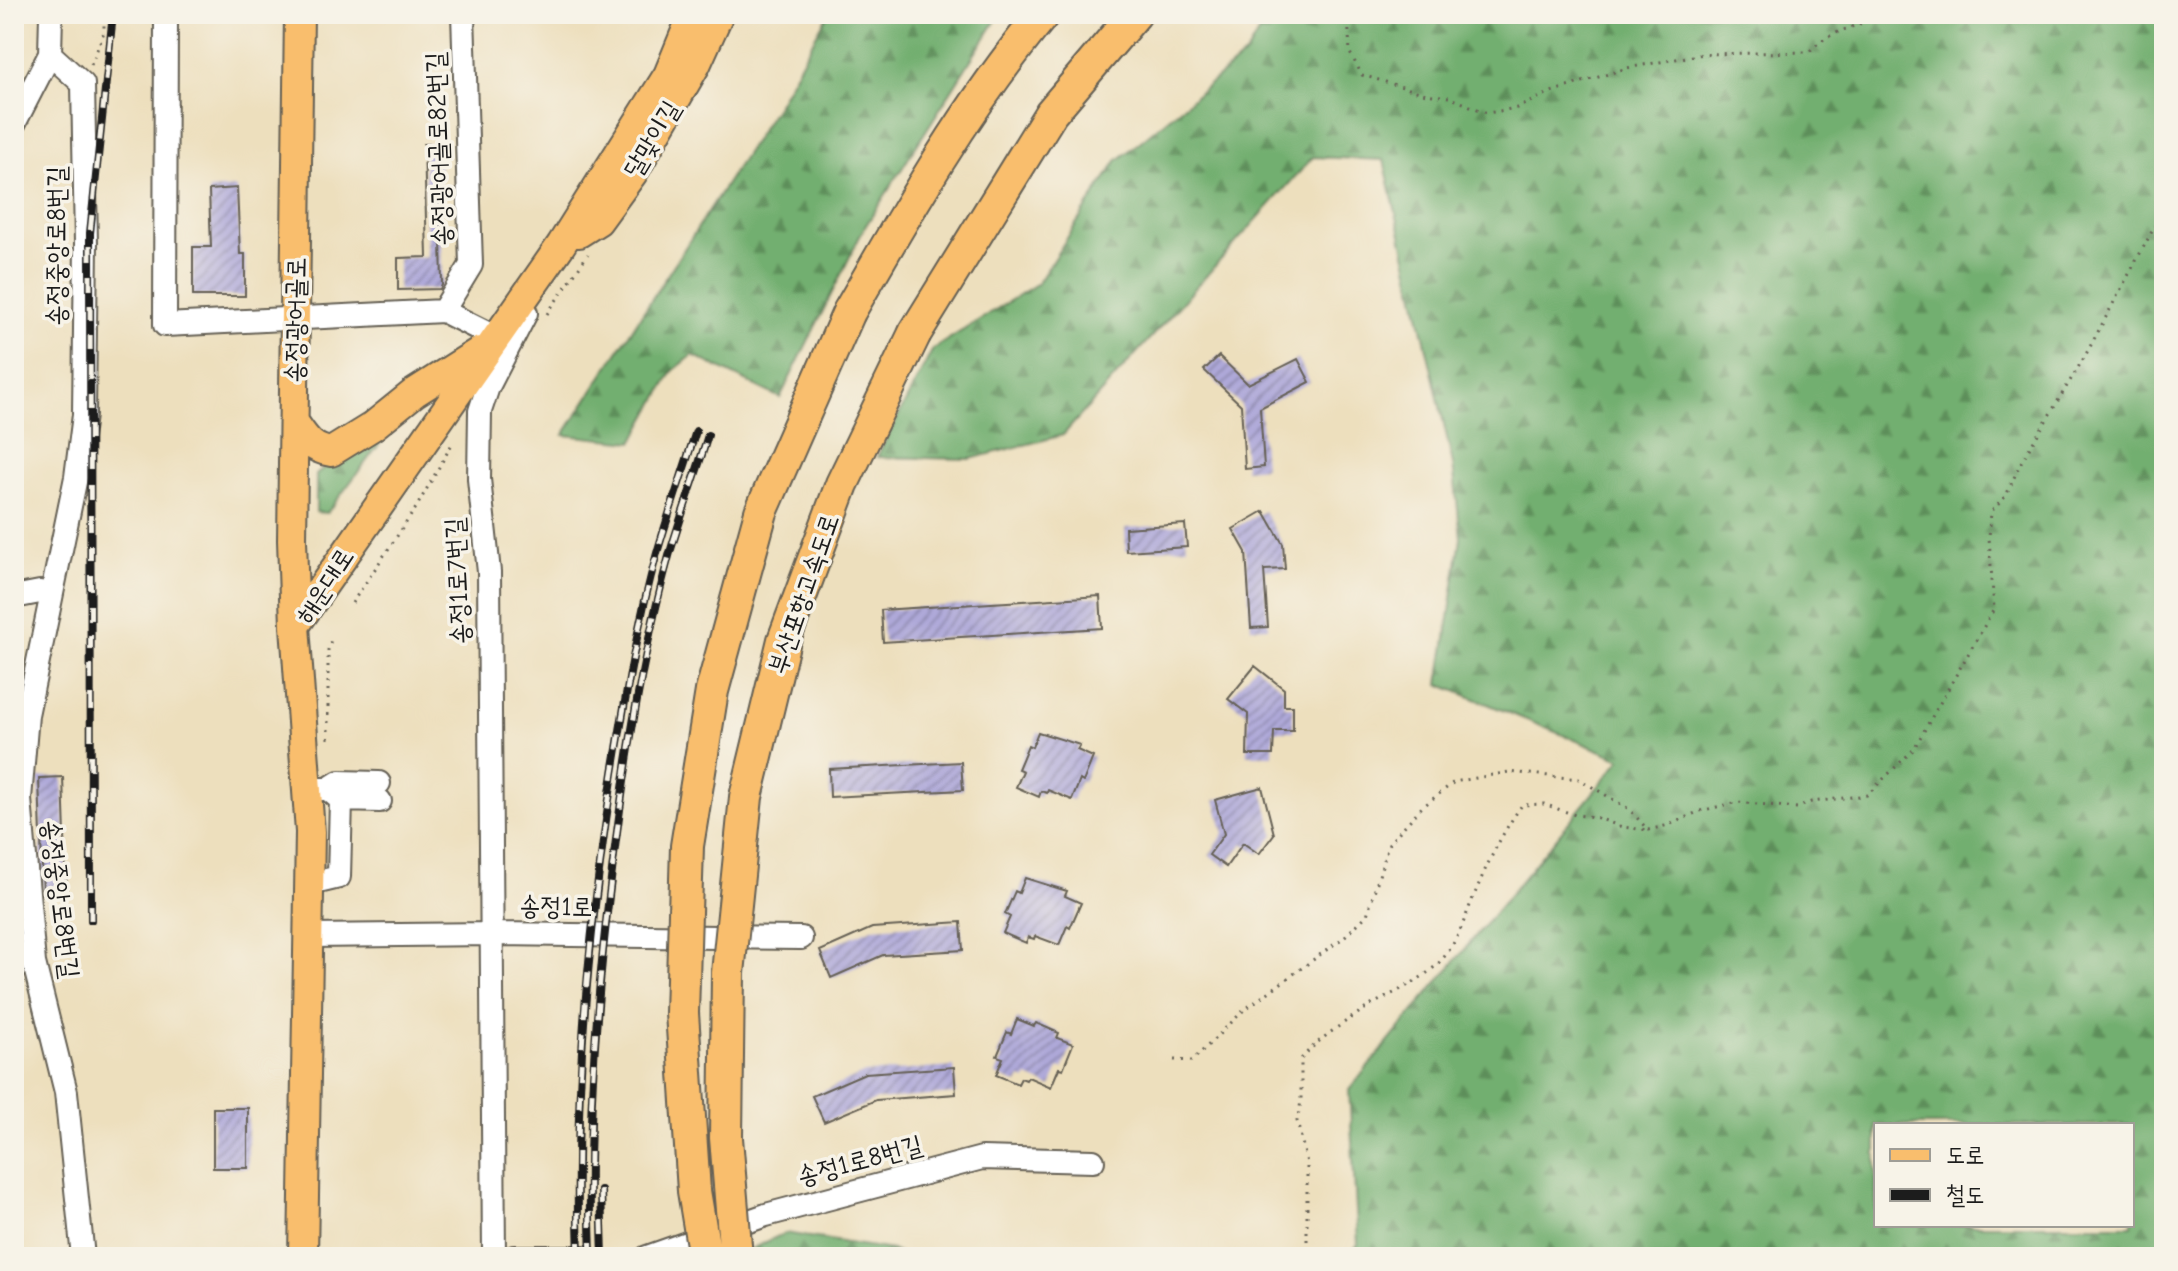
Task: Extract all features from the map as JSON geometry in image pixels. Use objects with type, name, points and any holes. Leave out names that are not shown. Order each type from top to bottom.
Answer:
[{"type":"highway","points":[[705,1257],[694,1191],[682,1013],[687,846],[712,691],[761,512],[849,312],[919,189],[1005,59],[1043,14]]},
{"type":"highway","name":"부산포항고속도로","points":[[736,1257],[726,1138],[728,973],[746,797],[784,640],[842,484],[915,333],[1051,113],[1135,14]]},
{"type":"main road","name":"송정광어골로","points":[[295,626],[292,540],[299,14]]},
{"type":"main road","name":"해운대로","points":[[303,1257],[310,884],[325,793],[295,626],[561,245],[668,75],[693,14]]},
{"type":"main road","name":"달맞이길","points":[[561,245],[598,221],[633,173],[696,65],[719,14]]},
{"type":"main road","points":[[294,422],[309,444],[318,450],[331,452],[495,340]]},
{"type":"street","points":[[14,124],[50,54],[51,14]]},
{"type":"street","name":"송정광어골로82번길","points":[[443,311],[471,265],[463,14]]},
{"type":"street","points":[[166,15],[165,325],[443,311],[495,340]]},
{"type":"street","points":[[50,54],[83,84]]},
{"type":"street","name":"송정중앙로8번길","points":[[83,84],[86,243],[84,415],[76,477],[27,715],[17,798],[34,963],[66,1092],[83,1257]]},
{"type":"street","name":"송정1로7번길","points":[[490,934],[489,572],[479,479],[480,411],[488,387],[561,245]]},
{"type":"street","points":[[14,597],[40,592],[51,594]]},
{"type":"street","points":[[325,793],[379,792]]},
{"type":"street","points":[[490,934],[494,1257]]},
{"type":"street","name":"송정1로","points":[[310,936],[490,934],[801,938]]},
{"type":"street","name":"송정1로8번길","points":[[647,1257],[766,1215],[982,1158],[1093,1161]]},
{"type":"street","points":[[514,1257],[586,1257]]},
{"type":"path","points":[[83,84],[104,32],[103,14],[166,15]]},
{"type":"path","points":[[1348,14],[1350,53],[1362,75],[1426,94],[1449,97],[1487,113],[1517,108],[1551,92],[1627,68],[1703,54],[1809,52],[1834,33],[1866,23],[1882,14]]},
{"type":"path","points":[[1307,1257],[1307,1163],[1297,1121],[1301,1102],[1301,1059],[1311,1047],[1369,1007],[1432,970],[1446,954],[1456,939],[1506,827],[1522,805],[1544,804],[1622,827],[1648,830],[1669,825],[1700,811],[1738,802],[1797,808],[1811,802],[1867,795],[1913,750],[1994,609],[1989,537],[1991,512],[2006,496],[2020,464],[2085,356],[2164,209]]},
{"type":"path","points":[[352,603],[416,508],[454,440]]},
{"type":"path","points":[[328,749],[328,650],[332,636]]},
{"type":"path","points":[[1174,1060],[1192,1061],[1244,1010],[1343,938],[1367,915],[1374,883],[1389,843],[1420,809],[1454,782],[1509,772],[1579,779],[1629,809],[1648,830]]},
{"type":"green space","points":[[828,14],[1000,14],[863,230],[780,398],[693,355],[673,371],[633,442],[564,435],[779,102]]},
{"type":"green space","points":[[1269,14],[2164,14],[2164,1257],[1349,1257],[1358,1244],[1349,1090],[1621,759],[1439,684],[1461,538],[1453,464],[1384,160],[1313,157],[1063,435],[970,459],[877,457],[933,349],[1038,283],[1117,161],[1246,54]]},
{"type":"green space","points":[[397,421],[327,513],[316,512],[316,475],[336,458]]},
{"type":"green space","points":[[785,1233],[892,1250],[905,1257],[734,1257]]},
{"type":"building","points":[[424,144],[439,144],[442,285],[440,289],[398,290],[398,258],[427,257]]},
{"type":"building","points":[[237,188],[240,254],[245,254],[245,296],[193,296],[193,247],[211,247],[209,190]]},
{"type":"building","points":[[1219,356],[1248,384],[1298,359],[1310,382],[1260,408],[1264,467],[1245,469],[1241,405],[1204,370]]},
{"type":"building","points":[[1264,511],[1283,544],[1285,569],[1264,570],[1268,627],[1251,628],[1246,552],[1233,529]]},
{"type":"building","points":[[1185,524],[1187,547],[1126,551],[1125,528]]},
{"type":"building","points":[[1100,596],[1102,628],[883,642],[881,610]]},
{"type":"building","points":[[1255,666],[1284,689],[1284,706],[1293,706],[1293,731],[1274,731],[1273,755],[1247,755],[1248,714],[1228,699]]},
{"type":"building","points":[[1038,732],[1080,745],[1077,750],[1093,757],[1072,800],[1048,790],[1047,793],[1041,791],[1039,797],[1016,787],[1023,771],[1018,769],[1028,745],[1032,747]]},
{"type":"building","points":[[961,762],[963,790],[830,797],[829,769]]},
{"type":"building","points":[[63,777],[67,893],[43,894],[39,778]]},
{"type":"building","points":[[1262,787],[1274,834],[1259,854],[1243,843],[1226,867],[1209,855],[1224,834],[1215,800]]},
{"type":"building","points":[[1025,878],[1067,891],[1065,896],[1081,903],[1059,945],[1035,936],[1034,939],[1028,937],[1026,943],[1003,933],[1010,917],[1005,914],[1015,891],[1019,893]]},
{"type":"building","points":[[961,922],[963,950],[883,955],[831,978],[820,951],[872,928]]},
{"type":"building","points":[[1017,1019],[1059,1033],[1057,1038],[1073,1044],[1063,1069],[1059,1068],[1051,1087],[1028,1077],[1026,1080],[1021,1078],[1018,1084],[996,1075],[1003,1058],[997,1056],[1007,1032],[1011,1034]]},
{"type":"building","points":[[954,1067],[956,1094],[876,1100],[824,1122],[812,1096],[865,1073]]},
{"type":"building","points":[[213,1108],[248,1108],[248,1168],[213,1168]]},
{"type":"railway","points":[[91,920],[90,233],[113,14]]},
{"type":"railway","points":[[579,1257],[578,1136],[584,1014],[604,833],[643,607],[696,431]]},
{"type":"railway","points":[[591,1257],[590,1160],[597,1015],[622,792],[659,595],[708,435]]},
{"type":"railway","points":[[601,1190],[603,1257]]}]
